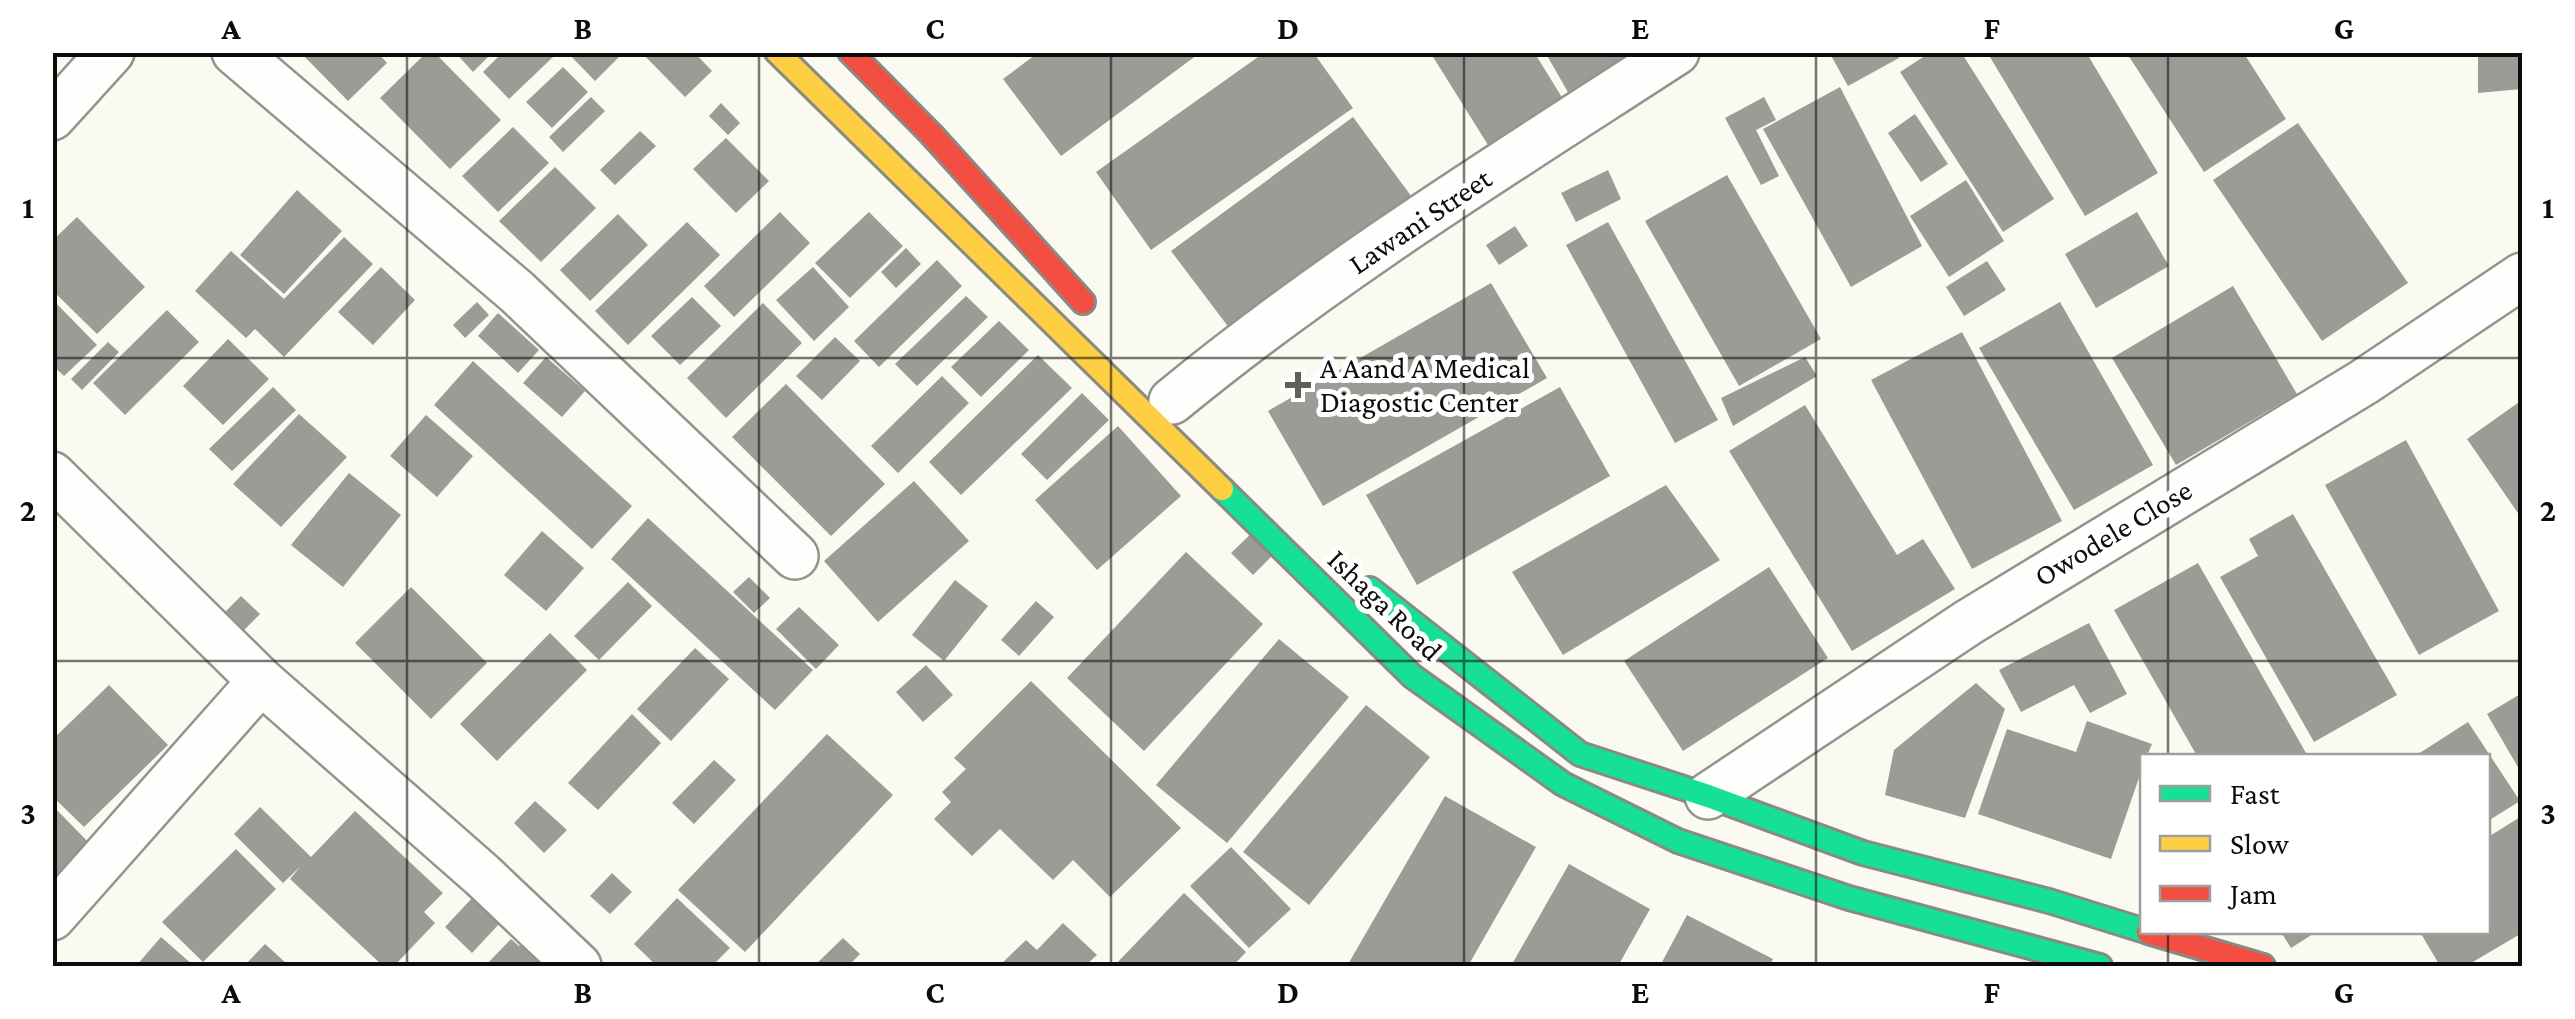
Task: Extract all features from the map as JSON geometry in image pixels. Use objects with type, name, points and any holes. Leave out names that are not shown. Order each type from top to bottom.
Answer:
[{"type":"main road","name":"Ishaga Road","points":[[778,52],[1412,676],[1564,784],[1678,841],[1849,898],[2100,966]]},
{"type":"main road","points":[[850,52],[1096,317]]},
{"type":"main road","name":"Ishaga Road","points":[[1356,577],[1580,754],[1863,853],[2140,929]]},
{"type":"main road","name":"Ishaga Road","points":[[2155,934],[2263,966]]},
{"type":"street","points":[[52,118],[110,52]]},
{"type":"street","points":[[235,52],[518,292],[795,556]]},
{"type":"street","name":"Lawani Street","points":[[1173,401],[1430,210],[1676,52]]},
{"type":"street","name":"Owodele Close","points":[[1708,796],[1969,622],[2364,382],[2522,276]]},
{"type":"street","points":[[52,475],[261,682],[482,875],[578,966]]},
{"type":"street","points":[[52,917],[261,682]]},
{"type":"building","points":[[300,52],[377,52],[387,63],[348,101]]},
{"type":"building","points":[[427,52],[434,52],[501,120],[450,169],[380,98]]},
{"type":"building","points":[[455,52],[493,52],[473,72]]},
{"type":"building","points":[[503,52],[548,52],[553,57],[509,99],[483,72]]},
{"type":"building","points":[[567,52],[624,52],[595,81]]},
{"type":"building","points":[[641,52],[694,52],[712,71],[685,97]]},
{"type":"building","points":[[1039,52],[1201,52],[1061,156],[1003,79]]},
{"type":"building","points":[[1265,52],[1313,52],[1353,108],[1151,250],[1096,172]]},
{"type":"building","points":[[1430,52],[1534,52],[1563,99],[1488,145]]},
{"type":"building","points":[[1545,52],[1640,52],[1577,108]]},
{"type":"building","points":[[1829,52],[1896,52],[1899,58],[1848,86]]},
{"type":"building","points":[[1931,52],[1961,52],[2054,199],[2003,232],[1900,72]]},
{"type":"building","points":[[1987,52],[2086,52],[2158,173],[2085,216]]},
{"type":"building","points":[[2126,52],[2243,52],[2286,119],[2204,172]]},
{"type":"building","points":[[2478,52],[2522,52],[2522,89],[2478,93]]},
{"type":"building","points":[[563,67],[588,92],[552,128],[526,102]]},
{"type":"building","points":[[1840,87],[1922,246],[1851,287],[1763,129]]},
{"type":"building","points":[[591,97],[605,111],[563,152],[549,137]]},
{"type":"building","points":[[1764,97],[1776,120],[1756,130],[1779,176],[1761,185],[1725,118]]},
{"type":"building","points":[[721,103],[740,123],[728,135],[709,116]]},
{"type":"building","points":[[1915,114],[1948,164],[1921,182],[1888,133]]},
{"type":"building","points":[[1353,117],[1414,200],[1233,333],[1171,251]]},
{"type":"building","points":[[2298,123],[2408,283],[2322,341],[2213,180]]},
{"type":"building","points":[[513,127],[549,163],[498,212],[462,176]]},
{"type":"building","points":[[640,131],[656,146],[615,185],[600,170]]},
{"type":"building","points":[[726,138],[769,181],[736,213],[693,169]]},
{"type":"building","points":[[555,167],[596,208],[541,262],[499,221]]},
{"type":"building","points":[[1608,170],[1621,199],[1576,222],[1561,193]]},
{"type":"building","points":[[1727,175],[1821,339],[1739,386],[1645,221]]},
{"type":"building","points":[[1966,180],[2004,241],[1949,277],[1910,216]]},
{"type":"building","points":[[297,190],[342,231],[284,294],[240,255]]},
{"type":"building","points":[[780,212],[810,243],[734,317],[704,286]]},
{"type":"building","points":[[869,212],[903,246],[850,298],[815,263]]},
{"type":"building","points":[[2137,212],[2169,266],[2096,308],[2065,254]]},
{"type":"building","points":[[618,214],[648,245],[590,301],[560,270]]},
{"type":"building","points":[[77,217],[145,287],[97,334],[52,290],[52,241]]},
{"type":"building","points":[[687,222],[720,255],[628,345],[595,311]]},
{"type":"building","points":[[1608,222],[1718,420],[1675,443],[1566,245]]},
{"type":"building","points":[[1515,226],[1528,246],[1499,265],[1486,245]]},
{"type":"building","points":[[344,237],[373,264],[284,357],[255,329],[246,338],[195,291],[231,251],[284,299]]},
{"type":"building","points":[[906,248],[921,264],[896,288],[881,272]]},
{"type":"building","points":[[937,260],[962,286],[879,367],[854,341]]},
{"type":"building","points":[[1987,261],[2006,290],[1964,316],[1946,287]]},
{"type":"building","points":[[381,267],[415,300],[373,345],[338,312]]},
{"type":"building","points":[[813,267],[849,307],[814,341],[776,300]]},
{"type":"building","points":[[1491,283],[1547,378],[1323,506],[1268,411]]},
{"type":"building","points":[[2233,286],[2297,394],[2176,465],[2112,358]]},
{"type":"building","points":[[966,296],[988,317],[917,386],[895,364]]},
{"type":"building","points":[[692,297],[721,326],[680,365],[651,336]]},
{"type":"building","points":[[52,299],[97,345],[64,376],[52,365]]},
{"type":"building","points":[[477,302],[489,315],[465,338],[453,325]]},
{"type":"building","points":[[2060,302],[2153,465],[2074,510],[1979,348]]},
{"type":"building","points":[[763,303],[802,343],[726,418],[687,378]]},
{"type":"building","points":[[167,310],[199,342],[125,415],[93,383]]},
{"type":"building","points":[[498,313],[539,350],[518,373],[478,336]]},
{"type":"building","points":[[999,321],[1029,350],[981,397],[951,367]]},
{"type":"building","points":[[1962,332],[2062,521],[1972,569],[1871,380]]},
{"type":"building","points":[[835,337],[860,361],[822,400],[796,376]]},
{"type":"building","points":[[228,339],[269,379],[223,425],[183,386]]},
{"type":"building","points":[[108,342],[119,352],[82,390],[71,379]]},
{"type":"building","points":[[1038,355],[1072,388],[961,495],[929,462]]},
{"type":"building","points":[[546,357],[585,391],[562,417],[523,383]]},
{"type":"building","points":[[1805,357],[1817,376],[1733,426],[1721,398]]},
{"type":"building","points":[[473,361],[632,506],[592,549],[434,405]]},
{"type":"building","points":[[942,376],[969,403],[898,473],[871,446]]},
{"type":"building","points":[[786,384],[885,484],[831,536],[732,437]]},
{"type":"building","points":[[273,387],[296,410],[232,471],[209,449]]},
{"type":"building","points":[[1560,387],[1610,476],[1417,585],[1366,495]]},
{"type":"building","points":[[1082,393],[1109,420],[1047,480],[1021,454]]},
{"type":"building","points":[[2522,400],[2522,519],[2467,439]]},
{"type":"building","points":[[1805,405],[1897,555],[1923,539],[1955,589],[1852,651],[1729,451]]},
{"type":"building","points":[[299,414],[347,457],[281,527],[233,484]]},
{"type":"building","points":[[426,415],[473,456],[437,497],[390,456]]},
{"type":"building","points":[[1118,426],[1181,496],[1097,570],[1035,500]]},
{"type":"building","points":[[2406,440],[2499,611],[2419,655],[2325,485]]},
{"type":"building","points":[[349,473],[401,515],[343,587],[291,545]]},
{"type":"building","points":[[914,481],[969,541],[878,622],[824,561]]},
{"type":"building","points":[[1666,485],[1720,560],[1563,655],[1512,572]]},
{"type":"building","points":[[2293,514],[2397,695],[2314,742],[2220,577],[2258,556],[2249,539]]},
{"type":"building","points":[[648,518],[813,670],[775,710],[611,559]]},
{"type":"building","points":[[1258,527],[1279,549],[1253,575],[1231,553]]},
{"type":"building","points":[[542,531],[584,568],[546,611],[504,575]]},
{"type":"building","points":[[1186,552],[1263,624],[1144,751],[1067,678]]},
{"type":"building","points":[[2198,563],[2306,753],[2196,754],[2114,610]]},
{"type":"building","points":[[1769,567],[1828,658],[1683,751],[1624,661]]},
{"type":"building","points":[[749,577],[770,598],[754,613],[733,592]]},
{"type":"building","points":[[955,580],[988,606],[944,661],[912,635]]},
{"type":"building","points":[[628,582],[652,606],[599,660],[574,636]]},
{"type":"building","points":[[411,587],[487,663],[431,719],[355,643]]},
{"type":"building","points":[[241,596],[260,614],[242,632],[223,614]]},
{"type":"building","points":[[1036,601],[1054,617],[1019,656],[1001,640]]},
{"type":"building","points":[[799,607],[839,645],[816,669],[776,629]]},
{"type":"building","points":[[2089,623],[2127,694],[2090,713],[2074,685],[2021,712],[1999,670]]},
{"type":"building","points":[[550,633],[587,670],[497,761],[460,724]]},
{"type":"building","points":[[1279,639],[1349,697],[1227,843],[1156,785]]},
{"type":"building","points":[[695,648],[729,679],[671,741],[637,709]]},
{"type":"building","points":[[926,665],[953,695],[923,722],[896,692]]},
{"type":"building","points":[[1031,681],[1181,828],[1110,897],[1073,860],[1053,880],[1000,829],[972,856],[934,819],[951,802],[942,792],[966,769],[954,758]]},
{"type":"building","points":[[1976,683],[2005,709],[1965,818],[1885,795],[1894,750]]},
{"type":"building","points":[[109,685],[168,745],[84,827],[52,796],[52,740]]},
{"type":"building","points":[[2522,693],[2522,774],[2487,714]]},
{"type":"building","points":[[1366,705],[1430,757],[1309,905],[1243,852]]},
{"type":"building","points":[[632,714],[661,743],[598,810],[568,783]]},
{"type":"building","points":[[2087,721],[2152,744],[2148,754],[2140,754],[2140,775],[2111,859],[1978,814],[2007,729],[2076,752]]},
{"type":"building","points":[[2468,722],[2489,754],[2418,754]]},
{"type":"building","points":[[827,734],[893,795],[745,952],[678,890]]},
{"type":"building","points":[[2490,755],[2520,801],[2490,820]]},
{"type":"building","points":[[714,760],[736,780],[694,824],[672,803]]},
{"type":"building","points":[[1445,796],[1536,847],[1468,966],[1347,966]]},
{"type":"building","points":[[535,801],[567,830],[544,853],[514,823]]},
{"type":"building","points":[[52,805],[94,848],[52,886]]},
{"type":"building","points":[[260,807],[311,857],[355,811],[443,893],[424,912],[435,923],[394,966],[383,966],[290,879],[300,867],[283,883],[234,834]]},
{"type":"building","points":[[2522,816],[2522,933],[2466,966],[2440,966],[2421,934],[2490,934],[2490,836]]},
{"type":"building","points":[[1231,847],[1291,909],[1249,948],[1190,886]]},
{"type":"building","points":[[236,849],[276,889],[203,962],[162,922]]},
{"type":"building","points":[[1569,864],[1650,909],[1618,966],[1511,966]]},
{"type":"building","points":[[612,873],[632,892],[610,914],[590,896]]},
{"type":"building","points":[[486,883],[513,909],[472,953],[445,927]]},
{"type":"building","points":[[1184,893],[1246,952],[1233,966],[1114,966]]},
{"type":"building","points":[[677,898],[730,948],[712,966],[657,966],[634,944]]},
{"type":"building","points":[[1687,915],[1773,959],[1769,966],[1660,966]]},
{"type":"building","points":[[1063,923],[1097,955],[1085,966],[999,966],[1026,940],[1037,950]]},
{"type":"building","points":[[2282,934],[2313,934],[2291,948]]},
{"type":"building","points":[[161,937],[194,966],[136,966]]},
{"type":"building","points":[[527,938],[558,966],[485,966],[511,939],[519,946]]},
{"type":"building","points":[[843,938],[860,954],[848,966],[814,966]]},
{"type":"building","points":[[265,944],[286,963],[244,966]]},
{"type":"traffic: fast","points":[[1222,489],[1412,676],[1563,784],[1678,841],[1849,898],[2100,966]]},
{"type":"traffic: fast","points":[[1370,589],[1580,754],[1863,853],[2049,901],[2140,929]]},
{"type":"traffic: slow","points":[[777,52],[1222,489]]},
{"type":"traffic: jam","points":[[850,52],[931,134],[1083,302]]},
{"type":"traffic: jam","points":[[2155,934],[2263,966]]},
{"type":"place","name":"A Aand A Medical Diagostic Center","points":[[1298,385]]}]
